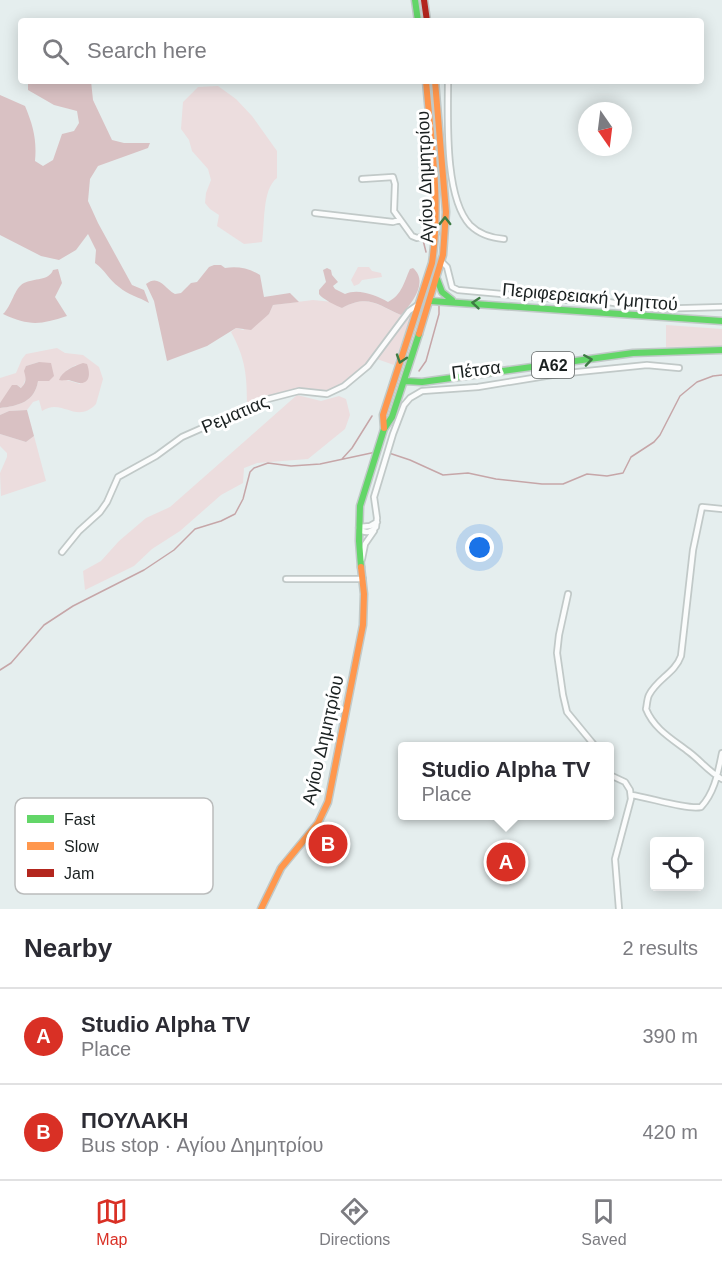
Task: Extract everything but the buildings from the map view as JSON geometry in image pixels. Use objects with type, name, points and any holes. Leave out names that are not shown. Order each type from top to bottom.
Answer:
[{"type":"main road","points":[[415,0],[418,18]]},
{"type":"main road","points":[[424,0],[427,18]]},
{"type":"main road","name":"Αγίου Δημητρίου","points":[[419,304],[432,263],[436,233],[426,84]]},
{"type":"main road","name":"Αγίου Δημητρίου","points":[[405,381],[442,262],[446,212],[435,84]]},
{"type":"main road","points":[[437,279],[444,296],[456,302]]},
{"type":"main road","name":"Περιφερειακή Υμηττού","points":[[419,304],[431,301],[456,302],[722,321]]},
{"type":"main road","points":[[384,429],[383,415],[419,304]]},
{"type":"main road","name":"Α62","points":[[405,381],[429,381],[633,353],[722,350]]},
{"type":"main road","points":[[361,561],[360,506],[384,429],[392,417],[405,381],[395,378]]},
{"type":"main road","name":"Αγίου Δημητρίου","points":[[261,909],[281,868],[318,823],[328,802],[363,625],[361,561]]},
{"type":"street","points":[[448,84],[450,165],[462,210],[474,228],[487,236],[504,239]]},
{"type":"street","points":[[362,179],[390,176],[394,179],[394,208],[400,220],[414,237],[436,233]]},
{"type":"street","points":[[315,213],[393,222],[400,220]]},
{"type":"street","points":[[442,262],[447,267],[452,287],[458,290],[567,300],[596,300],[651,309],[722,307]]},
{"type":"street","name":"Ρεματιας","points":[[62,552],[100,512],[118,477],[156,456],[182,437],[268,399],[299,391],[327,394],[344,386],[368,366],[409,311],[419,304]]},
{"type":"street","name":"Πέτσα","points":[[376,525],[375,490],[393,434],[404,405],[410,398],[422,391],[478,387],[558,374],[647,365],[679,368]]},
{"type":"street","points":[[720,778],[657,728],[646,710],[648,696],[678,664],[681,656],[693,550],[702,507],[722,509]]},
{"type":"street","points":[[359,527],[376,525]]},
{"type":"street","points":[[361,561],[365,544],[376,525]]},
{"type":"street","points":[[286,579],[363,579]]},
{"type":"street","points":[[568,594],[557,653],[562,695],[567,712],[591,742]]},
{"type":"street","points":[[631,795],[699,808],[704,805],[720,778],[722,753]]},
{"type":"street","points":[[614,777],[625,782],[631,795],[615,859],[619,909]]},
{"type":"shaded area","points":[[28,84],[91,84],[93,100],[112,140],[124,143],[150,143],[148,148],[98,166],[90,179],[88,201],[132,285],[144,290],[149,303],[122,290],[95,263],[96,250],[88,234],[76,250],[59,260],[41,256],[0,235],[0,95],[25,106],[34,133],[35,161],[43,166],[53,160],[62,134],[74,131],[79,123],[77,111],[54,105],[28,90]]},
{"type":"shaded area","points":[[218,86],[236,99],[252,116],[277,151],[277,178],[272,183],[266,198],[262,242],[244,244],[217,226],[219,215],[205,203],[211,180],[208,169],[192,151],[189,140],[181,129],[183,102],[198,87]]},
{"type":"shaded area","points":[[214,265],[252,271],[260,275],[264,297],[290,293],[299,302],[273,305],[269,314],[251,330],[236,328],[207,346],[167,361],[154,301],[146,284],[154,280],[158,281],[175,294],[181,293],[191,283],[197,282],[209,267]]},
{"type":"shaded area","points":[[358,267],[369,267],[372,271],[381,273],[382,277],[362,280],[354,286],[351,280]]},
{"type":"shaded area","points":[[327,268],[331,270],[338,282],[333,286],[335,289],[345,294],[361,292],[388,302],[400,292],[410,269],[413,268],[418,274],[419,286],[414,299],[401,315],[366,301],[342,308],[319,294],[319,290],[326,282],[323,270]]},
{"type":"shaded area","points":[[58,269],[62,283],[55,297],[67,316],[35,323],[20,321],[3,314],[21,285],[28,281],[45,278],[53,270]]},
{"type":"shaded area","points":[[313,300],[333,302],[342,308],[359,302],[372,302],[401,315],[370,360],[339,386],[327,390],[286,391],[247,407],[245,368],[231,332],[236,328],[243,330],[269,314],[273,305]]},
{"type":"shaded area","points":[[412,312],[394,365],[377,359],[395,332]]},
{"type":"shaded area","points":[[666,325],[722,329],[722,346],[666,347]]},
{"type":"shaded area","points":[[57,348],[65,353],[83,355],[99,367],[103,379],[96,404],[82,412],[56,407],[42,411],[39,400],[33,402],[27,410],[9,411],[0,415],[0,408],[25,402],[33,394],[38,381],[45,380],[39,362],[26,366],[26,378],[22,388],[17,385],[0,403],[0,378],[16,373],[26,354]],"holes":[[[76,365],[80,384],[67,380],[67,370]]]},
{"type":"shaded area","points":[[39,362],[51,363],[54,376],[49,381],[38,381],[33,394],[25,402],[0,408],[0,403],[12,385],[21,388],[24,384],[26,366]]},
{"type":"shaded area","points":[[83,363],[87,364],[89,370],[86,382],[59,380],[66,371]]},
{"type":"shaded area","points":[[297,395],[321,401],[339,396],[346,399],[350,415],[345,429],[308,459],[257,463],[244,468],[243,483],[221,495],[180,531],[152,549],[134,566],[85,590],[83,571],[101,561],[119,541],[146,518],[170,507]]},
{"type":"shaded area","points":[[27,410],[34,436],[26,442],[0,434],[0,415],[9,411]]},
{"type":"shaded area","points":[[0,434],[26,442],[34,436],[46,481],[1,496],[0,473],[7,453],[0,446]]},
{"type":"waterway","points":[[423,240],[426,252]]},
{"type":"waterway","points":[[419,371],[426,361],[439,314],[439,305]]},
{"type":"waterway","points":[[389,453],[443,475],[468,473],[496,479],[542,484],[563,484],[587,474],[607,476],[623,473],[631,457],[654,442],[660,435],[680,396],[697,382],[722,375]]},
{"type":"waterway","points":[[342,459],[352,448],[372,416]]},
{"type":"waterway","points":[[0,670],[11,663],[44,625],[73,606],[144,570],[174,550],[195,529],[235,514],[243,499],[250,472],[254,468],[268,463],[291,466],[320,464],[376,452]]},
{"type":"traffic: fast","points":[[415,0],[418,18]]},
{"type":"traffic: fast","points":[[437,279],[442,292],[452,300]]},
{"type":"traffic: fast","points":[[431,301],[722,321]]},
{"type":"traffic: fast","points":[[361,567],[360,506],[384,429],[392,417],[419,334]]},
{"type":"traffic: fast","points":[[405,381],[422,382],[633,353],[722,350]]},
{"type":"traffic: slow","points":[[384,428],[383,415],[432,263],[435,240],[435,195],[426,84]]},
{"type":"traffic: slow","points":[[419,334],[443,255],[446,212],[435,84]]},
{"type":"traffic: slow","points":[[261,909],[281,868],[318,823],[328,802],[363,625],[364,594],[361,567]]},
{"type":"traffic: jam","points":[[424,0],[427,18]]},
{"type":"place","name":"ΠΟΥΛΑΚΗ","points":[[328,844]]},
{"type":"place","name":"Studio Alpha TV","points":[[506,862]]}]
